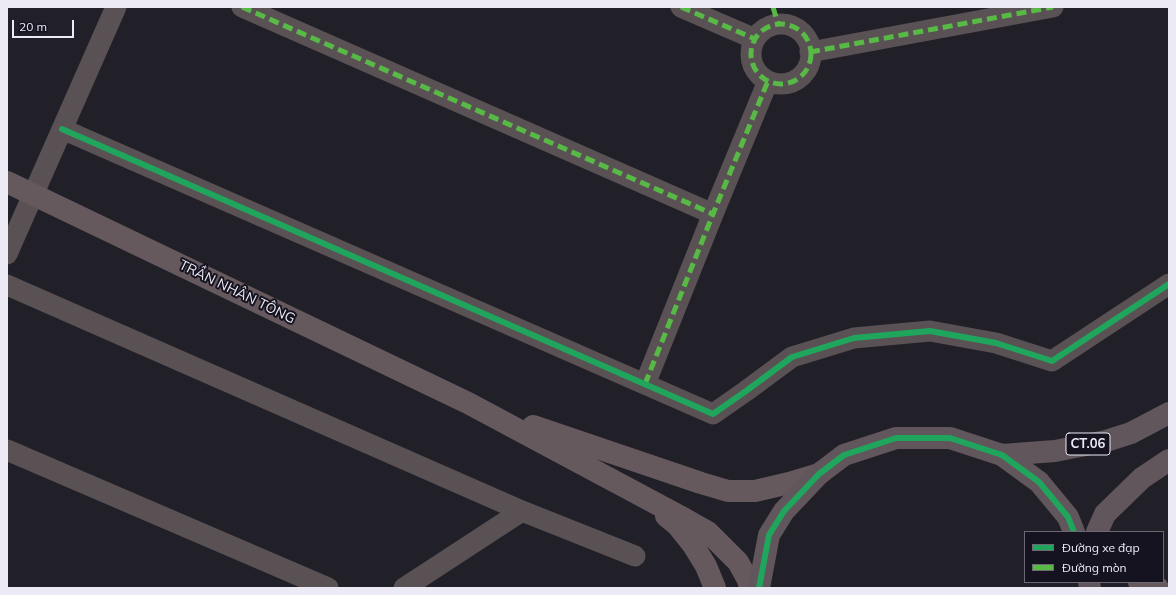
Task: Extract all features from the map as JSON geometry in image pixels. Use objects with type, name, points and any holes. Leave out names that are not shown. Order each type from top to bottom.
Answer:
[{"type":"highway","name":"CT.06","points":[[1002,455],[1055,451],[1106,441],[1131,433],[1169,413]]},
{"type":"highway","points":[[759,588],[769,535],[784,511],[819,474],[844,455],[896,438],[950,438],[1002,455],[1039,482],[1068,517],[1074,531]]},
{"type":"highway","points":[[1097,531],[1105,514],[1142,478],[1169,460]]},
{"type":"main road","name":"TRẦN NHÂN TÔNG","points":[[7,182],[468,403]]},
{"type":"main road","points":[[468,403],[701,484],[728,491],[755,491],[819,474]]},
{"type":"main road","points":[[468,403],[708,532],[738,562],[748,580],[750,588]]},
{"type":"main road","points":[[639,494],[676,525],[693,545],[706,566],[715,588]]},
{"type":"main road","points":[[1142,583],[1158,588]]},
{"type":"street","points":[[7,254],[116,7]]},
{"type":"street","points":[[242,7],[713,214]]},
{"type":"street","points":[[681,7],[755,39]]},
{"type":"street","points":[[810,52],[1053,7]]},
{"type":"street","points":[[776,16],[788,25],[796,28],[803,35],[808,43],[810,52],[809,62],[805,71],[798,78],[788,82],[778,83],[768,81],[757,72],[751,58],[751,48],[755,39],[761,31],[769,26],[776,16]]},
{"type":"street","points":[[645,384],[768,81]]},
{"type":"street","points":[[62,129],[713,414],[792,357],[854,338],[930,331],[996,343],[1052,361],[1169,284]]},
{"type":"street","points":[[7,285],[522,511],[635,556]]},
{"type":"street","points":[[7,450],[328,588]]},
{"type":"street","points":[[404,588],[522,511]]},
{"type":"marked path","points":[[242,7],[713,214]]},
{"type":"marked path","points":[[681,7],[755,39]]},
{"type":"marked path","points":[[773,7],[778,24]]},
{"type":"marked path","points":[[810,52],[1053,7]]},
{"type":"marked path","points":[[781,24],[797,29],[802,33],[806,38],[811,54],[806,70],[802,75],[797,79],[781,84],[765,79],[760,75],[756,70],[751,54],[756,38],[760,33],[765,29],[781,24]]},
{"type":"marked path","points":[[645,384],[768,81]]},
{"type":"cycle path","points":[[62,129],[713,414],[792,357],[854,338],[930,331],[996,343],[1052,361],[1169,284]]},
{"type":"cycle path","points":[[759,588],[769,535],[784,511],[819,474],[844,455],[896,438],[950,438],[1002,455],[1039,482],[1068,517],[1074,531]]}]
